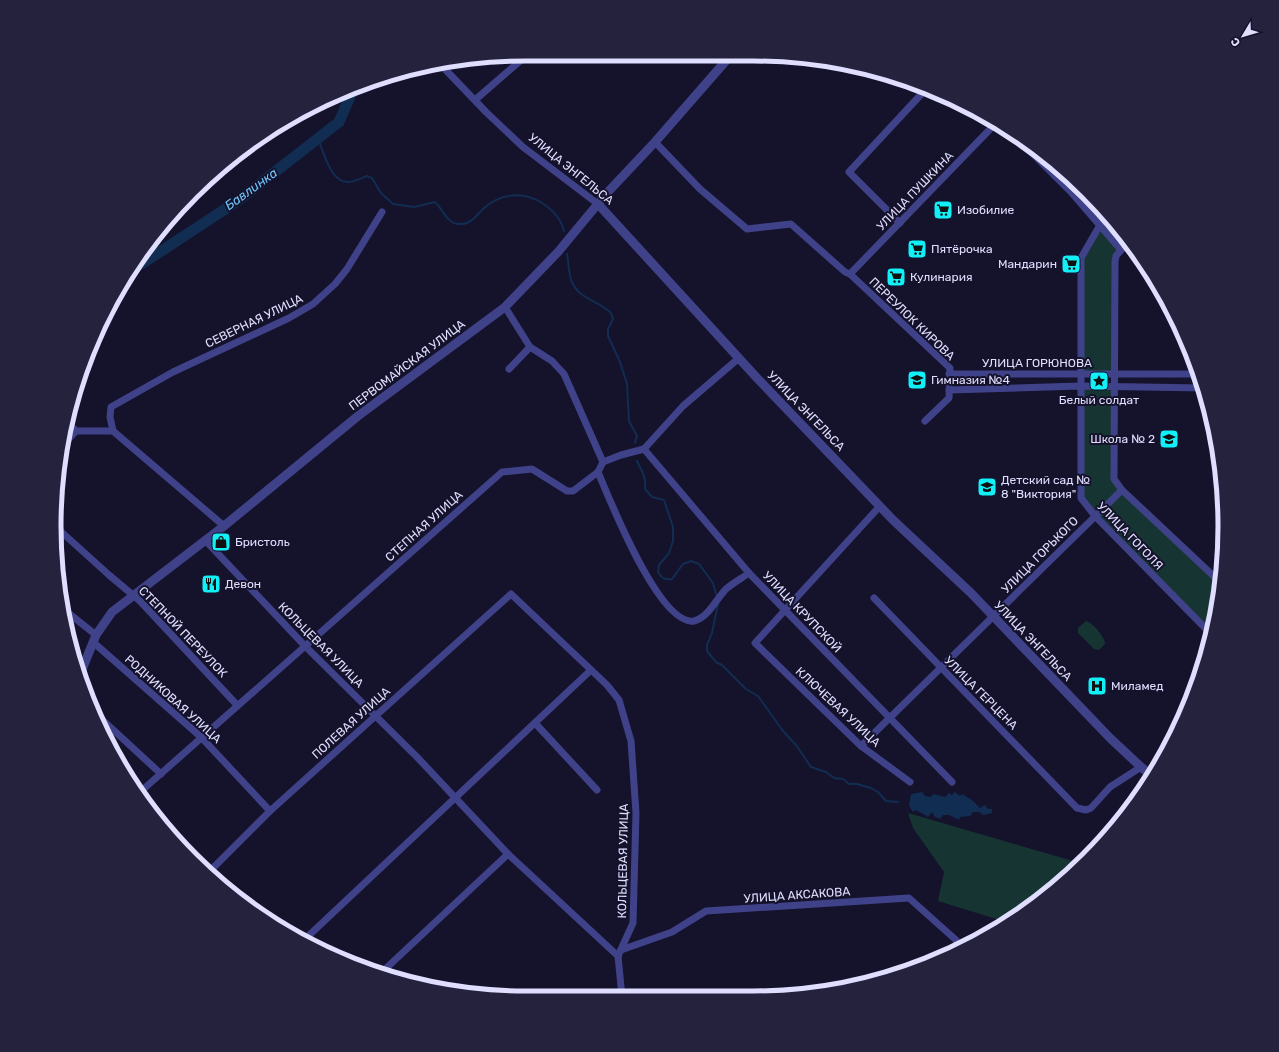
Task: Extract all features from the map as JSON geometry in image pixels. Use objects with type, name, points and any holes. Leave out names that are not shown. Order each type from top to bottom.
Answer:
[{"type":"street","points":[[475,100],[520,61]]},
{"type":"street","name":"ПЕРВОМАЙСКАЯ УЛИЦА","points":[[83,666],[94,638],[112,612],[224,526],[358,416],[505,307],[548,264],[598,204],[726,61]]},
{"type":"street","name":"УЛИЦА ЭНГЕЛЬСА","points":[[444,68],[523,147],[598,204],[739,358],[880,506],[970,593],[992,617],[1147,772]]},
{"type":"street","points":[[900,223],[848,172],[922,93]]},
{"type":"street","name":"УЛИЦА ПУШКИНА","points":[[850,274],[993,127]]},
{"type":"street","points":[[655,142],[700,189],[747,229],[791,224],[845,272],[850,274]]},
{"type":"street","points":[[1036,157],[1071,192],[1120,250]]},
{"type":"street","name":"СЕВЕРНАЯ УЛИЦА","points":[[113,430],[110,410],[114,404],[173,372],[289,318],[324,296],[347,269],[382,212]]},
{"type":"street","name":"УЛИЦА ГОГОЛЯ","points":[[1104,221],[1100,225],[1081,258],[1081,498],[1095,516],[1206,629]]},
{"type":"street","points":[[1124,246],[1116,256],[1114,262],[1114,479],[1122,490],[1215,577]]},
{"type":"street","name":"ПЕРЕУЛОК КИРОВА","points":[[850,274],[950,368],[949,398],[925,422]]},
{"type":"street","points":[[505,307],[530,347],[552,361],[564,374],[603,462],[620,455],[644,449],[683,406],[739,358]]},
{"type":"street","points":[[509,370],[530,347]]},
{"type":"street","name":"УЛИЦА ГОРЮНОВА","points":[[949,374],[1192,374]]},
{"type":"street","name":"УЛИЦА ГОРЮНОВА","points":[[949,390],[1080,386],[1196,388]]},
{"type":"street","points":[[72,427],[76,431]]},
{"type":"street","points":[[69,438],[76,431],[113,430],[224,526]]},
{"type":"street","name":"УЛИЦА КРУПСКОЙ","points":[[644,449],[749,573],[888,719],[952,782]]},
{"type":"street","name":"СТЕПНАЯ УЛИЦА","points":[[143,790],[201,737],[502,472],[532,469],[567,491],[573,491],[598,472],[603,462]]},
{"type":"street","points":[[598,472],[628,541],[659,595],[677,616],[686,621],[695,620],[702,616],[726,589],[749,573]]},
{"type":"street","name":"УЛИЦА ГОРЬКОГО","points":[[861,746],[1122,490]]},
{"type":"street","points":[[784,610],[880,506]]},
{"type":"street","name":"СТЕПНОЙ ПЕРЕУЛОК","points":[[61,532],[133,595],[238,705]]},
{"type":"street","name":"КОЛЬЦЕВАЯ УЛИЦА","points":[[205,540],[305,646],[376,715],[508,854],[619,953],[633,923],[636,813],[631,741],[619,700],[607,685],[511,594]]},
{"type":"street","name":"ПОЛЕВАЯ УЛИЦА","points":[[212,870],[270,811],[511,594]]},
{"type":"street","name":"УЛИЦА ГЕРЦЕНА","points":[[874,598],[1072,803],[1081,810],[1091,808],[1110,787],[1141,767]]},
{"type":"street","name":"КЛЮЧЕВАЯ УЛИЦА","points":[[784,610],[755,643],[861,746],[910,782]]},
{"type":"street","name":"РОДНИКОВАЯ УЛИЦА","points":[[70,616],[201,737],[270,811]]},
{"type":"street","points":[[308,937],[591,670]]},
{"type":"street","points":[[104,721],[161,774]]},
{"type":"street","points":[[535,723],[597,790]]},
{"type":"street","points":[[387,969],[508,854]]},
{"type":"street","name":"УЛИЦА АКСАКОВА","points":[[619,953],[672,932],[706,912],[909,898],[956,940],[957,944]]},
{"type":"street","points":[[619,953],[622,991]]},
{"type":"green space","points":[[1105,222],[1124,245],[1116,256],[1115,374],[1080,374],[1081,258]]},
{"type":"green space","points":[[1080,386],[1115,387],[1114,479],[1215,577],[1206,629],[1081,498]]},
{"type":"green space","points":[[1086,621],[1095,627],[1103,638],[1105,644],[1099,650],[1094,649],[1078,633],[1078,628]]},
{"type":"green space","points":[[908,813],[1075,862],[1036,895],[1000,920],[938,901],[944,872],[913,828]]},
{"type":"water","points":[[922,792],[925,796],[930,797],[934,794],[945,797],[949,793],[952,795],[955,792],[960,796],[962,794],[972,800],[980,808],[985,805],[988,809],[992,809],[992,813],[983,815],[979,812],[973,812],[970,816],[960,817],[959,820],[949,815],[943,815],[940,819],[935,817],[932,812],[928,817],[916,810],[913,812],[909,806],[911,794]]},
{"type":"waterway","name":"Бавлинка","points":[[142,263],[239,200],[339,122],[351,95]]},
{"type":"waterway","points":[[318,138],[325,158],[337,178],[349,182],[356,181],[367,176],[372,178],[381,193],[393,204],[414,207],[435,202],[452,222],[456,224],[465,224],[497,200],[504,197],[519,195],[535,199],[550,208],[559,218],[564,231]]},
{"type":"waterway","points":[[567,254],[570,275],[575,288],[584,296],[601,305],[611,313],[613,319],[608,329],[608,336],[620,362],[627,384],[629,421],[637,436],[635,443]]},
{"type":"waterway","points":[[637,461],[644,477],[645,489],[652,497],[664,500],[673,527],[673,541],[669,553],[659,565],[658,572],[664,578],[672,579],[683,564],[691,561],[699,564],[713,583],[717,597]]},
{"type":"waterway","points":[[718,604],[712,633],[707,645],[707,651],[716,662],[722,665],[746,689],[758,696],[811,767],[826,772],[834,778],[843,779],[849,784],[857,784],[871,788],[878,792],[886,801],[898,802]]},
{"type":"place","name":"Изобилие","points":[[943,210]]},
{"type":"place","name":"Пятёрочка","points":[[917,249]]},
{"type":"place","name":"Мандарин","points":[[1071,264]]},
{"type":"place","name":"Кулинария","points":[[896,277]]},
{"type":"place","name":"Гимназия №4","points":[[917,380]]},
{"type":"place","name":"Белый солдат","points":[[1099,381]]},
{"type":"place","name":"Школа № 2","points":[[1169,439]]},
{"type":"place","name":"Детский сад № 8 \"Виктория\"","points":[[987,487]]},
{"type":"place","name":"Бристоль","points":[[221,542]]},
{"type":"place","name":"Девон","points":[[211,584]]},
{"type":"place","name":"Миламед","points":[[1097,686]]}]
